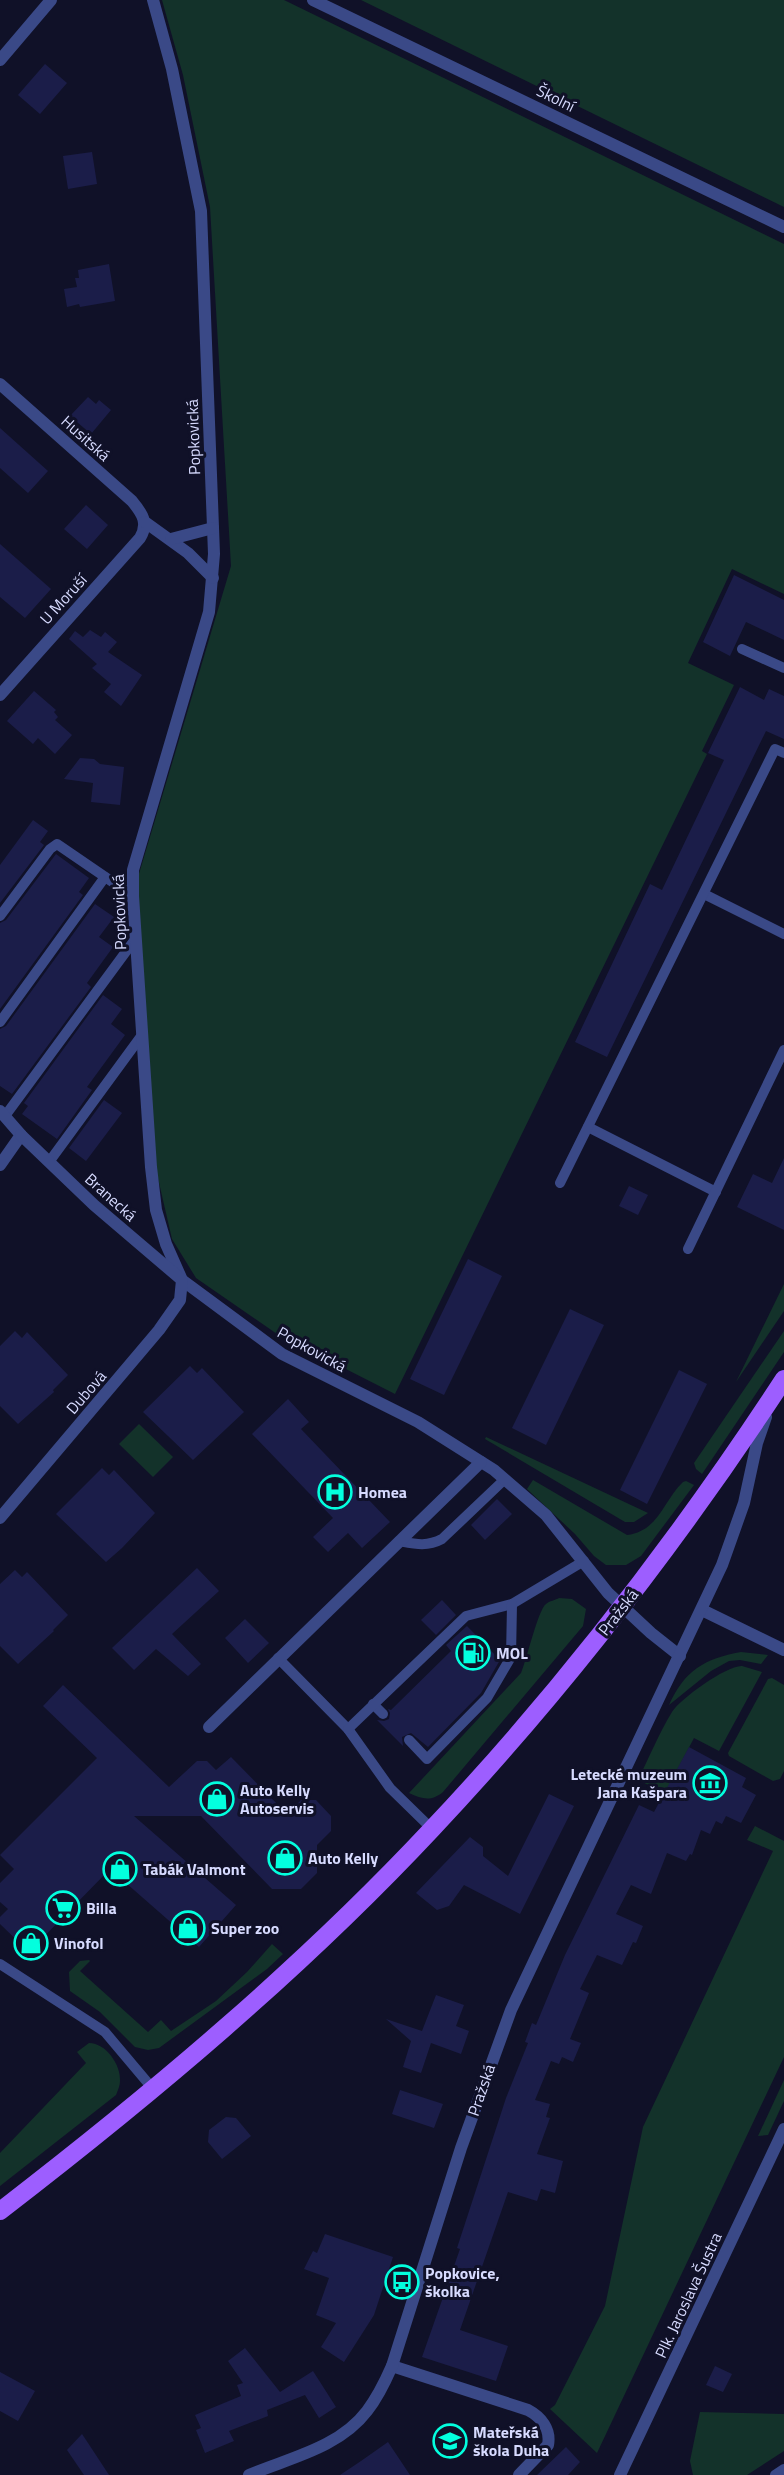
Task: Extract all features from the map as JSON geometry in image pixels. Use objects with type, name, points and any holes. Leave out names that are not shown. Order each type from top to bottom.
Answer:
[{"type":"main road","name":"Pražská","points":[[0,2211],[153,2089],[312,1948],[432,1829],[511,1740],[622,1606],[711,1488],[782,1382]]},
{"type":"street","points":[[0,60],[51,0]]},
{"type":"street","name":"Popkovická","points":[[153,0],[172,69],[201,211],[213,528],[213,578],[208,612],[133,870],[150,1167],[156,1210],[166,1244],[182,1280],[291,1359],[418,1422],[505,1479],[546,1515],[622,1606],[680,1656]]},
{"type":"street","name":"Školní","points":[[313,0],[784,227]]},
{"type":"street","name":"Husitská","points":[[0,384],[132,501],[145,522]]},
{"type":"street","points":[[145,522],[171,539],[213,578]]},
{"type":"street","name":"U Moruší","points":[[0,695],[140,538],[145,530],[145,522]]},
{"type":"street","points":[[171,539],[213,528]]},
{"type":"street","name":"Branecká","points":[[2,1114],[49,1162],[131,1238],[182,1280]]},
{"type":"street","points":[[0,1165],[21,1135]]},
{"type":"street","name":"Dubová","points":[[0,1518],[159,1330],[180,1300],[182,1280]]},
{"type":"street","name":"Pražská","points":[[249,2475],[273,2470],[325,2445],[354,2426],[376,2398],[392,2366],[461,2148],[511,2010],[702,1610],[734,1535],[762,1427],[782,1382]]},
{"type":"street","points":[[208,1727],[481,1462]]},
{"type":"street","points":[[702,1610],[784,1650]]},
{"type":"street","name":"Plk. Jaroslava Šustra","points":[[620,2475],[784,2129]]},
{"type":"street","points":[[392,2366],[536,2414],[548,2430],[548,2445],[519,2475]]},
{"type":"lane","points":[[742,648],[784,668]]},
{"type":"lane","points":[[560,1183],[775,749],[784,753]]},
{"type":"lane","points":[[0,915],[57,844],[133,896]]},
{"type":"lane","points":[[0,1022],[105,877]]},
{"type":"lane","points":[[704,894],[784,934]]},
{"type":"lane","points":[[2,1114],[136,938]]},
{"type":"lane","points":[[49,1162],[142,1035]]},
{"type":"lane","points":[[688,1249],[784,1050]]},
{"type":"lane","points":[[588,1127],[716,1192]]},
{"type":"lane","points":[[399,1541],[423,1545],[442,1539],[505,1479]]},
{"type":"lane","points":[[348,1729],[466,1616],[512,1604],[584,1561]]},
{"type":"lane","points":[[409,1740],[427,1759],[487,1698],[511,1658],[512,1604]]},
{"type":"lane","points":[[278,1658],[348,1729],[390,1788],[432,1829]]},
{"type":"lane","points":[[373,1704],[383,1714]]},
{"type":"lane","points":[[0,1964],[105,2032],[153,2089]]},
{"type":"lane","points":[[775,2475],[784,2469]]},
{"type":"green space","points":[[162,0],[284,0],[784,244],[784,594],[732,569],[688,663],[734,685],[702,751],[707,754],[395,1394],[277,1334],[196,1278],[172,1239],[157,1174],[135,887],[231,566],[210,207],[183,75]]},
{"type":"green space","points":[[361,0],[784,0],[784,207]]},
{"type":"green space","points":[[784,1284],[784,1311],[736,1382]]},
{"type":"green space","points":[[784,1331],[784,1352],[702,1474],[696,1469],[694,1463]]},
{"type":"green space","points":[[139,1424],[173,1457],[153,1477],[119,1444]]},
{"type":"green space","points":[[486,1437],[648,1513],[634,1522],[625,1522],[485,1439]]},
{"type":"green space","points":[[533,1480],[627,1535],[646,1528],[654,1521],[683,1482],[694,1485],[641,1556],[626,1565],[606,1565],[594,1556],[575,1534],[527,1489]]},
{"type":"green space","points":[[559,1598],[572,1599],[586,1609],[583,1626],[443,1792],[426,1799],[409,1793],[521,1673],[543,1608],[547,1603]]},
{"type":"green space","points":[[741,1652],[768,1655],[761,1664],[740,1660],[729,1661],[711,1671],[669,1705],[682,1683],[697,1668],[716,1658]]},
{"type":"green space","points":[[742,1666],[762,1672],[719,1751],[694,1738],[665,1793],[638,1780],[663,1728],[677,1706],[715,1677]]},
{"type":"green space","points":[[772,1678],[784,1685],[784,1771],[780,1779],[773,1781],[729,1756],[728,1753],[768,1679]]},
{"type":"green space","points":[[755,1826],[784,1841],[784,2057],[597,2453],[550,2409],[555,2405],[605,2306],[643,2127],[773,1851],[747,1840]]},
{"type":"green space","points":[[272,1944],[283,1954],[267,1969],[159,2048],[148,2050],[135,2047],[100,2012],[70,1991],[69,1972],[80,1961],[89,1960],[80,1971],[148,2032],[161,2020],[171,2031],[216,2001]]},
{"type":"green space","points":[[89,2043],[107,2051],[115,2062],[120,2075],[116,2095],[0,2186],[0,2153],[86,2063],[77,2052]]},
{"type":"green space","points":[[784,2080],[784,2101],[768,2135],[758,2136]]},
{"type":"green space","points":[[700,2412],[784,2414],[784,2451],[747,2475],[693,2475],[690,2461]]},
{"type":"building","points":[[45,64],[67,83],[40,114],[18,95]]},
{"type":"building","points":[[92,152],[97,184],[68,189],[63,156]]},
{"type":"building","points":[[109,264],[115,301],[67,307],[64,289],[77,287],[75,278],[79,278],[78,270]]},
{"type":"building","points":[[88,397],[96,404],[99,400],[111,410],[91,434],[70,416]]},
{"type":"building","points":[[0,428],[48,471],[28,493],[0,468]]},
{"type":"building","points":[[86,505],[108,525],[87,549],[64,529]]},
{"type":"building","points":[[0,544],[51,589],[25,618],[0,597]]},
{"type":"building","points":[[734,575],[784,600],[784,640],[746,622],[730,656],[703,642]]},
{"type":"building","points":[[90,630],[101,637],[105,632],[117,642],[108,652],[142,675],[121,706],[104,692],[111,684],[92,668],[97,664],[69,639],[75,631],[83,637]]},
{"type":"building","points":[[740,687],[764,700],[769,689],[784,696],[784,739],[766,731],[607,1057],[575,1042],[650,884],[662,890],[724,760],[708,753]]},
{"type":"building","points":[[34,691],[56,710],[54,712],[58,717],[55,720],[72,735],[55,754],[38,738],[33,744],[7,721]]},
{"type":"building","points":[[80,758],[94,759],[100,764],[124,767],[120,805],[91,802],[93,783],[64,779]]},
{"type":"building","points":[[33,820],[48,831],[40,842],[44,845],[0,903],[0,865]]},
{"type":"building","points":[[56,854],[89,878],[79,892],[83,895],[0,1009],[0,923],[6,920]]},
{"type":"building","points":[[95,904],[114,917],[99,937],[113,947],[87,983],[91,987],[12,1094],[0,1086],[0,1029],[6,1026]]},
{"type":"building","points":[[103,995],[122,1009],[111,1024],[125,1035],[87,1087],[92,1090],[57,1139],[22,1114],[28,1106],[24,1103]]},
{"type":"building","points":[[104,1100],[122,1113],[86,1161],[69,1148]]},
{"type":"building","points":[[784,1158],[784,1230],[737,1207],[753,1174],[772,1183]]},
{"type":"building","points":[[629,1186],[648,1195],[638,1215],[619,1206]]},
{"type":"building","points":[[468,1259],[502,1276],[444,1395],[410,1379]]},
{"type":"building","points":[[570,1309],[604,1325],[546,1445],[512,1428]]},
{"type":"building","points":[[15,1331],[22,1338],[27,1332],[68,1375],[53,1390],[54,1392],[18,1424],[0,1406],[0,1346]]},
{"type":"building","points":[[190,1366],[197,1373],[202,1368],[244,1412],[193,1460],[143,1412]]},
{"type":"building","points":[[679,1370],[707,1384],[647,1504],[620,1490]]},
{"type":"building","name":"Homea","points":[[288,1399],[309,1422],[301,1429],[390,1522],[362,1548],[348,1533],[328,1552],[313,1537],[333,1518],[252,1434]]},
{"type":"building","points":[[102,1468],[109,1475],[114,1470],[155,1513],[106,1562],[56,1514]]},
{"type":"building","points":[[497,1499],[512,1514],[485,1540],[471,1525]]},
{"type":"building","points":[[197,1568],[219,1591],[172,1634],[201,1664],[188,1676],[156,1649],[134,1670],[112,1648]]},
{"type":"building","points":[[15,1570],[22,1577],[27,1572],[68,1615],[18,1664],[0,1646],[0,1584]]},
{"type":"building","points":[[442,1600],[456,1615],[436,1635],[421,1620]]},
{"type":"building","points":[[245,1619],[269,1643],[248,1663],[225,1638]]},
{"type":"building","points":[[467,1626],[500,1660],[481,1693],[428,1747],[411,1733],[402,1737],[403,1746],[377,1720],[389,1719],[388,1709],[391,1710],[451,1651],[446,1645]]},
{"type":"building","points":[[63,1685],[169,1787],[197,1761],[207,1761],[216,1770],[231,1757],[287,1814],[301,1800],[316,1800],[331,1816],[331,1831],[317,1845],[317,1873],[301,1889],[272,1889],[201,1816],[134,1816],[236,1905],[199,1947],[110,1869],[29,1952],[0,1924],[0,1917],[8,1909],[0,1902],[0,1883],[14,1869],[0,1855],[97,1758],[43,1706]]},
{"type":"building","points":[[689,1747],[746,1778],[742,1787],[756,1795],[741,1823],[726,1816],[722,1824],[716,1821],[710,1834],[701,1830],[692,1855],[690,1854],[686,1861],[667,1853],[651,1894],[631,1885],[616,1914],[643,1926],[636,1943],[633,1942],[622,1965],[597,1955],[580,1989],[589,1993],[570,2039],[581,2043],[573,2062],[562,2057],[559,2064],[551,2061],[535,2100],[550,2104],[546,2117],[550,2118],[537,2154],[563,2161],[555,2193],[541,2189],[537,2201],[508,2192],[460,2330],[508,2346],[496,2381],[422,2357],[460,2249],[457,2248],[506,2098],[528,2043],[525,2042],[532,2023],[536,2025],[565,1955],[639,1805],[654,1812]]},
{"type":"building","points":[[549,1794],[574,1806],[520,1914],[464,1885],[449,1906],[437,1910],[416,1893],[470,1837],[483,1847],[483,1856],[508,1876]]},
{"type":"building","points":[[436,1995],[464,2005],[456,2026],[469,2031],[461,2054],[431,2043],[421,2073],[403,2067],[411,2041],[386,2019],[422,2031]]},
{"type":"building","points":[[400,2090],[443,2104],[434,2128],[392,2114]]},
{"type":"building","points":[[226,2117],[236,2118],[251,2136],[222,2159],[208,2142],[209,2130]]},
{"type":"building","points":[[325,2234],[393,2257],[374,2315],[344,2362],[321,2347],[336,2323],[316,2315],[329,2278],[304,2269],[313,2251],[317,2253]]},
{"type":"building","points":[[245,2348],[280,2392],[313,2371],[336,2407],[319,2418],[305,2395],[267,2410],[268,2416],[229,2431],[234,2441],[205,2453],[196,2430],[201,2428],[195,2415],[241,2396],[237,2385],[243,2383],[228,2361]]},
{"type":"building","points":[[715,2366],[732,2374],[723,2392],[706,2385]]},
{"type":"building","points":[[0,2372],[35,2391],[18,2421],[0,2411]]},
{"type":"building","points":[[82,2434],[109,2475],[84,2475],[67,2450]]},
{"type":"building","points":[[388,2442],[410,2475],[340,2475],[361,2461]]},
{"type":"building","points":[[566,2447],[580,2462],[568,2475],[537,2475]]},
{"type":"place","name":"Homea","points":[[335,1492]]},
{"type":"place","name":"MOL","points":[[473,1653]]},
{"type":"place","name":"Letecké muzeum Jana Kašpara","points":[[710,1783]]},
{"type":"place","name":"Auto Kelly Autoservis","points":[[217,1799]]},
{"type":"place","name":"Auto Kelly","points":[[285,1858]]},
{"type":"place","name":"Tabák Valmont","points":[[120,1869]]},
{"type":"place","name":"Billa","points":[[63,1908]]},
{"type":"place","name":"Super zoo","points":[[188,1928]]},
{"type":"place","name":"Vinofol","points":[[31,1943]]},
{"type":"place","name":"Popkovice, školka","points":[[402,2282]]},
{"type":"place","name":"Mateřská škola Duha","points":[[450,2441]]}]
